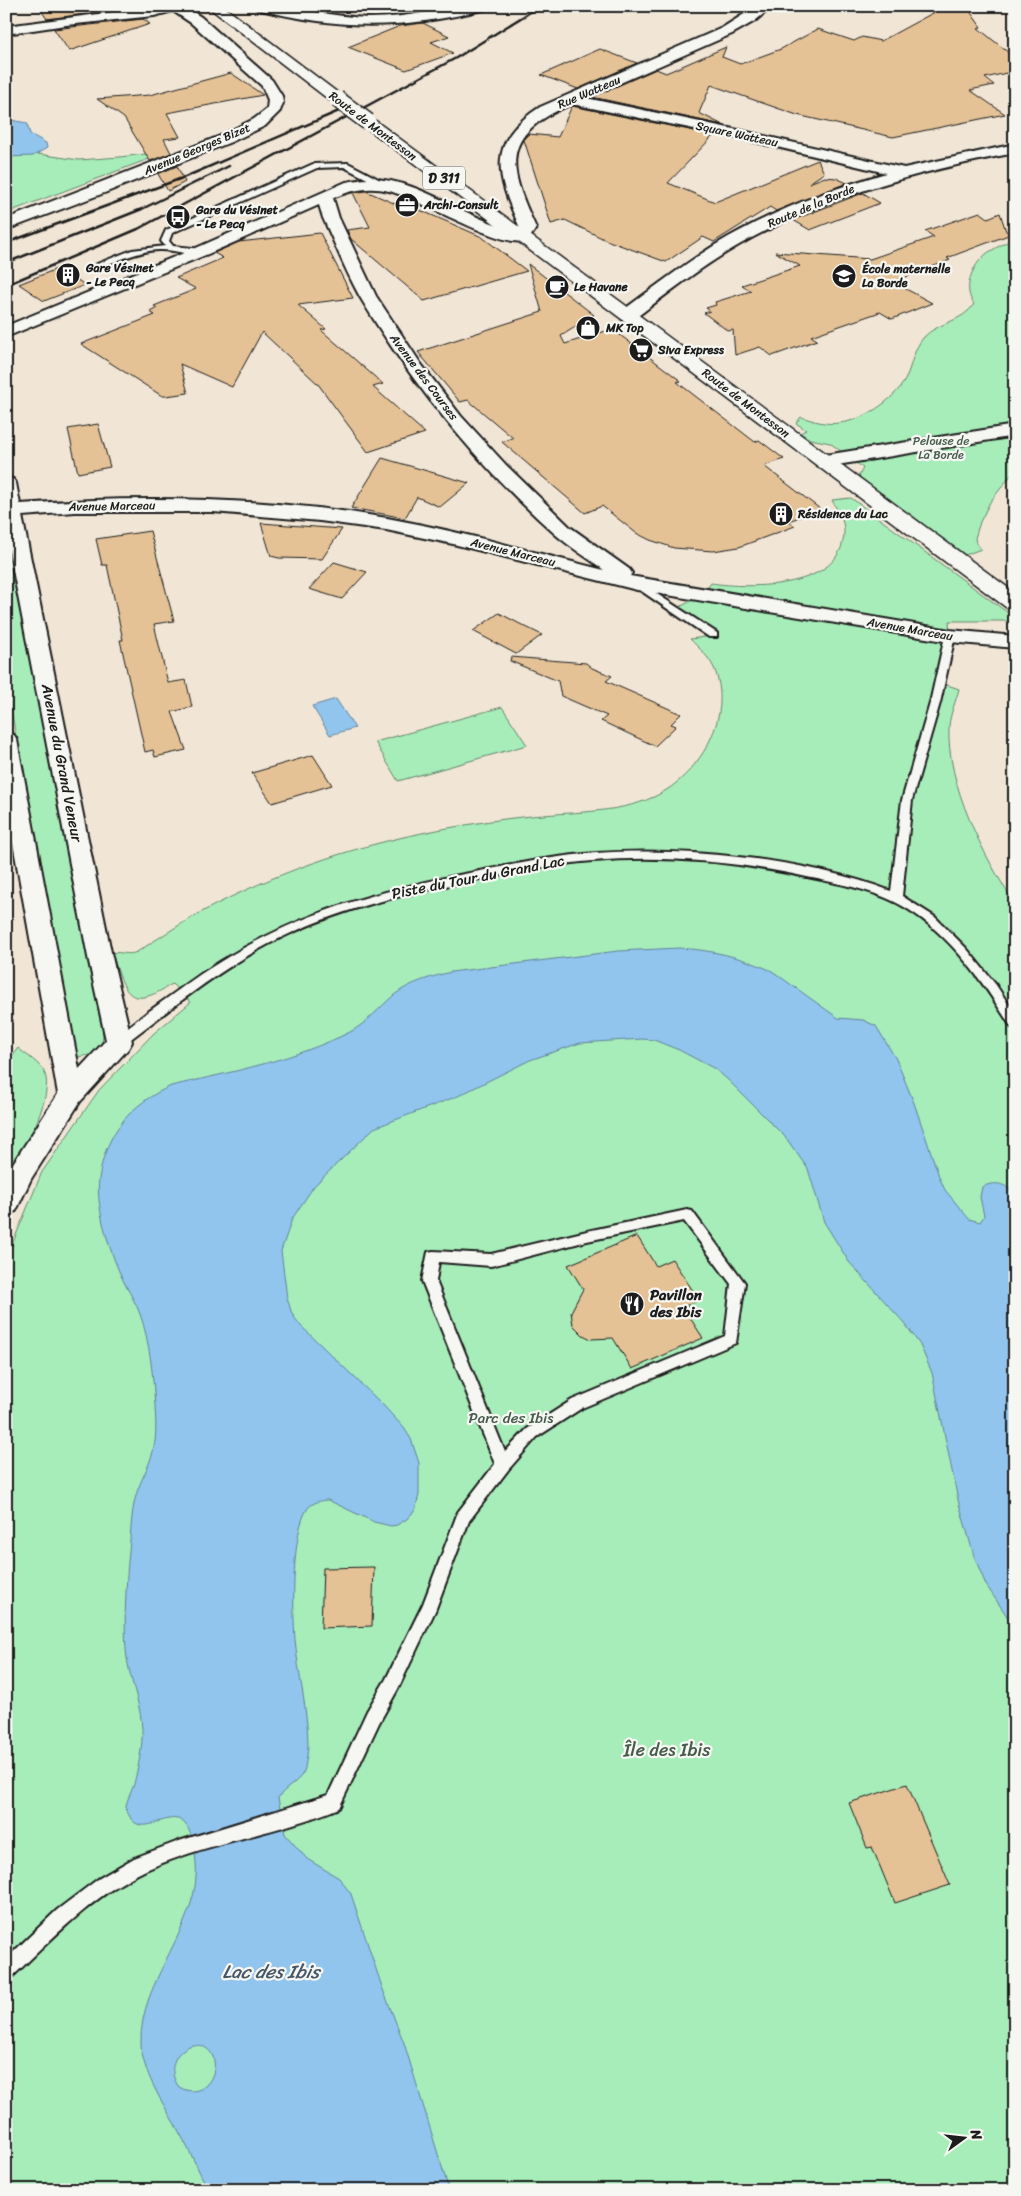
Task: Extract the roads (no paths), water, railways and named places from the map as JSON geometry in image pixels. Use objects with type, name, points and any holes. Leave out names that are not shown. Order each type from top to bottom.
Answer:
[{"type":"main road","name":"Route de Montesson","points":[[214,6],[520,236],[1015,602]]},
{"type":"street","points":[[262,6],[310,18],[367,23],[424,18],[481,6]]},
{"type":"street","name":"Rue Watteau","points":[[520,236],[528,228],[513,198],[507,153],[520,128],[537,114],[727,31],[766,6]]},
{"type":"street","points":[[6,30],[66,20],[154,12],[176,7]]},
{"type":"street","name":"Avenue Georges Bizet","points":[[6,225],[124,181],[234,135],[266,118],[274,111],[275,97],[268,83],[196,20],[176,7]]},
{"type":"street","name":"Square Watteau","points":[[572,99],[753,137],[902,172]]},
{"type":"street","name":"Route de la Borde","points":[[628,315],[686,272],[735,241],[783,216],[841,192],[902,172],[1015,148]]},
{"type":"street","points":[[6,332],[360,182],[382,183],[400,188],[505,235],[520,236]]},
{"type":"street","name":"Avenue des Courses","points":[[325,196],[332,218],[368,296],[414,367],[455,420],[499,470],[562,531],[637,584]]},
{"type":"street","points":[[825,461],[1015,430]]},
{"type":"street","name":"Avenue du Grand Veneur","points":[[6,483],[9,510],[119,1042]]},
{"type":"street","name":"Avenue Marceau","points":[[9,510],[75,506],[154,505],[266,510],[386,524],[528,555],[637,584],[950,636],[1015,642]]},
{"type":"street","points":[[528,555],[562,531]]},
{"type":"street","points":[[6,740],[70,1095]]},
{"type":"street","name":"Piste du Tour du Grand Lac","points":[[6,1203],[20,1174],[70,1095],[119,1042]]},
{"type":"lane","points":[[171,248],[165,241],[169,232],[316,166],[345,165],[382,183]]},
{"type":"lane","points":[[101,264],[139,249],[171,248],[194,253]]},
{"type":"lane","name":"Avenue des Courses","points":[[637,584],[713,635]]},
{"type":"lane","points":[[896,897],[907,800],[935,703],[950,636]]},
{"type":"lane","name":"Piste du Tour du Grand Lac","points":[[119,1042],[224,965],[259,944],[345,906],[391,893],[506,870],[612,856],[709,858],[803,872],[851,883],[896,897],[921,914],[949,938],[978,969],[1015,1024]]},
{"type":"lane","points":[[6,1972],[63,1916],[104,1886],[140,1864],[179,1849],[333,1802],[373,1717],[392,1684],[430,1606],[463,1517],[503,1465],[532,1434],[577,1404],[731,1339],[738,1284],[687,1214],[491,1260],[433,1256],[429,1281],[503,1465]]},
{"type":"water","points":[[6,119],[27,123],[30,134],[46,143],[47,148],[33,156],[6,157]]},
{"type":"water","points":[[336,699],[355,728],[330,735],[312,706]]},
{"type":"water","name":"Lac des Ibis","points":[[679,948],[715,952],[738,958],[772,971],[838,1018],[863,1020],[876,1026],[896,1059],[945,1190],[969,1219],[980,1222],[984,1216],[980,1197],[982,1187],[1000,1184],[1015,1194],[1015,1628],[986,1585],[974,1556],[958,1500],[932,1373],[920,1345],[906,1325],[849,1262],[824,1222],[808,1169],[786,1138],[715,1069],[679,1050],[654,1040],[580,1043],[530,1060],[458,1096],[374,1128],[314,1186],[292,1219],[281,1251],[287,1298],[292,1314],[300,1325],[382,1404],[404,1428],[411,1439],[419,1463],[419,1495],[415,1510],[407,1519],[397,1525],[391,1526],[374,1522],[328,1500],[312,1505],[308,1508],[302,1519],[294,1572],[294,1610],[296,1652],[308,1732],[308,1750],[304,1772],[278,1798],[285,1834],[307,1859],[339,1878],[351,1894],[382,1987],[404,2043],[449,2190],[208,2190],[151,2081],[141,2044],[143,2021],[149,1998],[190,1908],[195,1885],[196,1862],[192,1838],[185,1824],[177,1819],[168,1819],[148,1825],[139,1825],[131,1819],[126,1808],[137,1771],[142,1736],[141,1719],[126,1650],[125,1613],[131,1523],[134,1502],[154,1449],[156,1418],[146,1336],[138,1310],[115,1262],[102,1219],[98,1191],[102,1163],[107,1148],[122,1122],[132,1111],[156,1093],[171,1086],[285,1058],[329,1042],[350,1032],[368,1020],[394,995],[421,981],[451,972],[618,951]],"holes":[[[192,2045],[204,2047],[211,2054],[214,2063],[213,2073],[209,2082],[201,2089],[191,2091],[179,2087],[173,2075],[176,2057],[185,2048]]]},
{"type":"railway","points":[[6,285],[138,229],[456,58],[540,6]]},
{"type":"railway","points":[[6,243],[185,177],[346,108]]},
{"type":"railway","points":[[6,263],[142,209],[229,166]]},
{"type":"place","name":"Archi-Consult","points":[[407,205]]},
{"type":"place","name":"Gare du Vésinet - Le Pecq","points":[[178,217]]},
{"type":"place","name":"Gare Vésinet - Le Pecq","points":[[68,275]]},
{"type":"place","name":"École maternelle La Borde","points":[[844,276]]},
{"type":"place","name":"Le Havane","points":[[557,287]]},
{"type":"place","name":"MK Top","points":[[588,328]]},
{"type":"place","name":"Siva Express","points":[[641,350]]},
{"type":"place","name":"Résidence du Lac","points":[[781,514]]},
{"type":"place","name":"Pavillon des Ibis","points":[[632,1304]]},
{"type":"park label","name":"Pelouse de La Borde","points":[[941,448]]},
{"type":"park label","name":"Parc des Ibis","points":[[511,1418]]},
{"type":"park label","name":"Île des Ibis","points":[[667,1750]]}]
